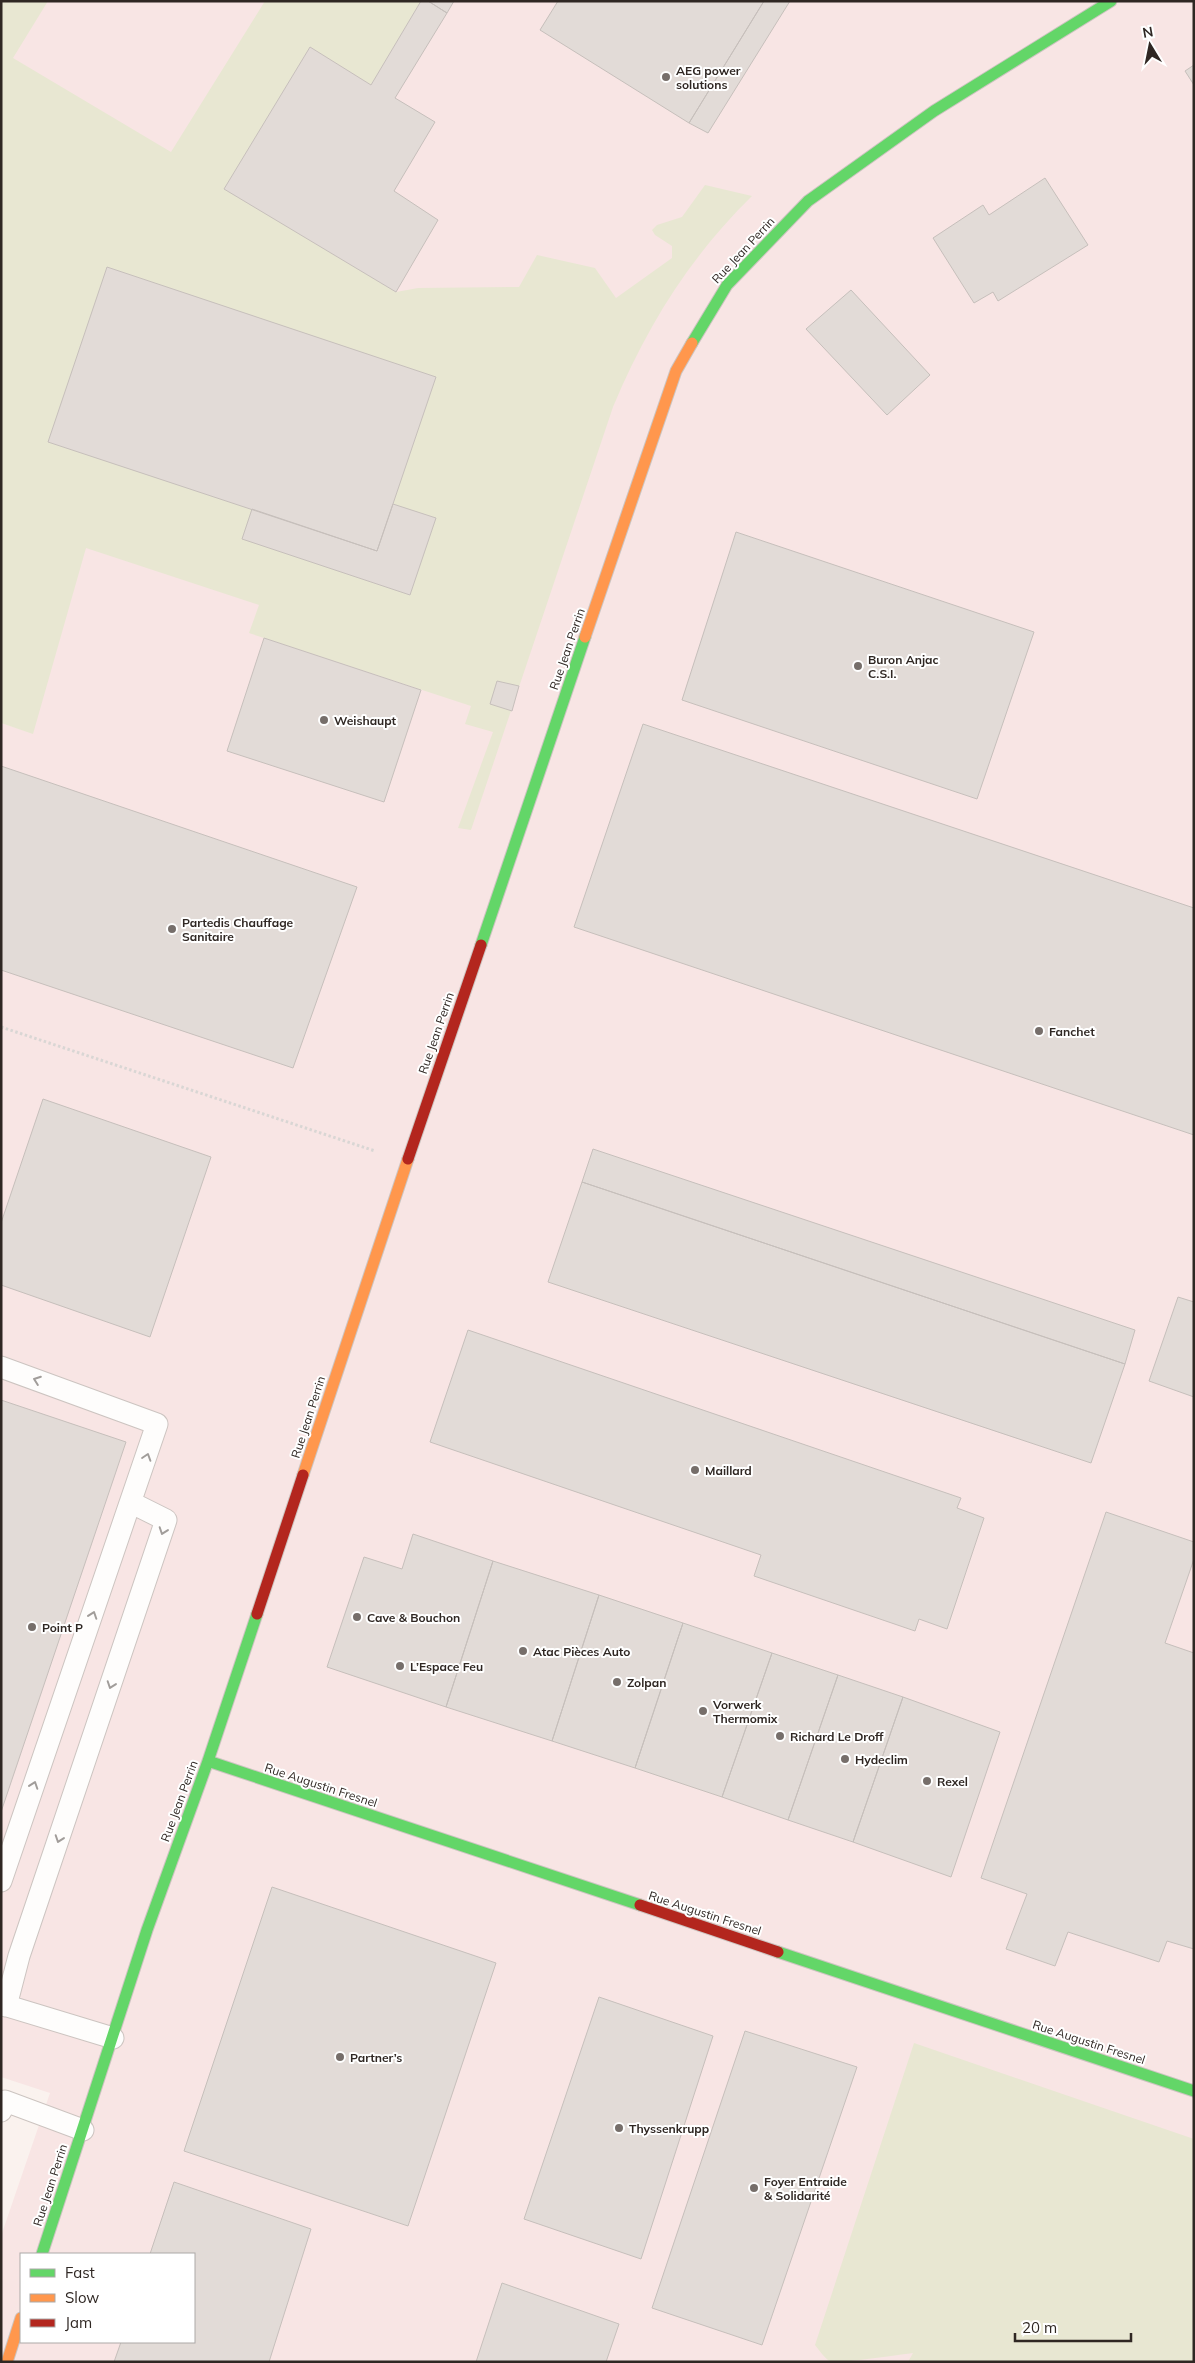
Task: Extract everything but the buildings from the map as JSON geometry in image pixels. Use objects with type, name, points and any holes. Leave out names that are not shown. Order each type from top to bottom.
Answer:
[{"type":"street","name":"Rue Jean Perrin","points":[[42,2253],[147,1930],[208,1761],[407,1162],[676,371],[727,285],[808,201],[934,111],[1111,1]]},
{"type":"street","name":"Rue Augustin Fresnel","points":[[208,1761],[1194,2091]]},
{"type":"street","points":[[7,2348],[20,2320]]},
{"type":"lane","points":[[1,1367],[157,1424],[132,1503],[1,1880]]},
{"type":"lane","points":[[113,2038],[3,2003],[166,1520],[132,1503]]},
{"type":"lane","points":[[2,2104],[83,2130]]},
{"type":"path","points":[[1,1027],[407,1162]]},
{"type":"shaded area","points":[[1,1],[1194,1],[1194,2362],[1,2362],[1,2236],[50,2093],[1,2077],[1,723],[33,733]]},
{"type":"green space","points":[[1,1],[48,1],[13,58],[171,152],[265,1],[421,1],[371,85],[310,47],[225,189],[396,292],[418,288],[519,287],[537,255],[595,268],[616,298],[672,258],[672,246],[655,235],[652,230],[657,225],[682,217],[705,185],[752,196],[708,244],[689,269],[655,321],[626,377],[613,407],[471,830],[458,828],[493,732],[465,724],[471,706],[249,633],[259,605],[86,548],[33,734],[1,723]]},
{"type":"green space","points":[[914,2043],[1194,2139],[1194,2362],[908,2362],[913,2353],[831,2362],[822,2354],[815,2345]]},
{"type":"traffic: fast","points":[[692,343],[727,285],[808,201],[934,111],[1111,1]]},
{"type":"traffic: fast","points":[[481,945],[585,637]]},
{"type":"traffic: fast","points":[[42,2253],[147,1930],[208,1761],[257,1614]]},
{"type":"traffic: fast","points":[[208,1761],[640,1905]]},
{"type":"traffic: fast","points":[[778,1952],[1194,2091]]},
{"type":"traffic: slow","points":[[585,637],[676,371],[692,343]]},
{"type":"traffic: slow","points":[[303,1475],[408,1159]]},
{"type":"traffic: slow","points":[[7,2362],[20,2321]]},
{"type":"traffic: jam","points":[[408,1159],[481,945]]},
{"type":"traffic: jam","points":[[257,1614],[303,1475]]},
{"type":"traffic: jam","points":[[640,1905],[778,1952]]},
{"type":"place","name":"AEG power solutions","points":[[666,77]]},
{"type":"place","name":"Buron Anjac C.S.I.","points":[[858,666]]},
{"type":"place","name":"Weishaupt","points":[[324,720]]},
{"type":"place","name":"Partedis Chauffage Sanitaire","points":[[172,929]]},
{"type":"place","name":"Fanchet","points":[[1039,1031]]},
{"type":"place","name":"Maillard","points":[[695,1470]]},
{"type":"place","name":"Cave & Bouchon","points":[[357,1617]]},
{"type":"place","name":"Point P","points":[[32,1627]]},
{"type":"place","name":"Atac Pièces Auto","points":[[523,1651]]},
{"type":"place","name":"L’Espace Feu","points":[[400,1666]]},
{"type":"place","name":"Zolpan","points":[[617,1682]]},
{"type":"place","name":"Vorwerk Thermomix","points":[[703,1711]]},
{"type":"place","name":"Richard Le Droff","points":[[780,1736]]},
{"type":"place","name":"Hydeclim","points":[[845,1759]]},
{"type":"place","name":"Rexel","points":[[927,1781]]},
{"type":"place","name":"Partner’s","points":[[340,2057]]},
{"type":"place","name":"Thyssenkrupp","points":[[619,2128]]},
{"type":"place","name":"Foyer Entraide & Solidarité","points":[[754,2188]]}]
